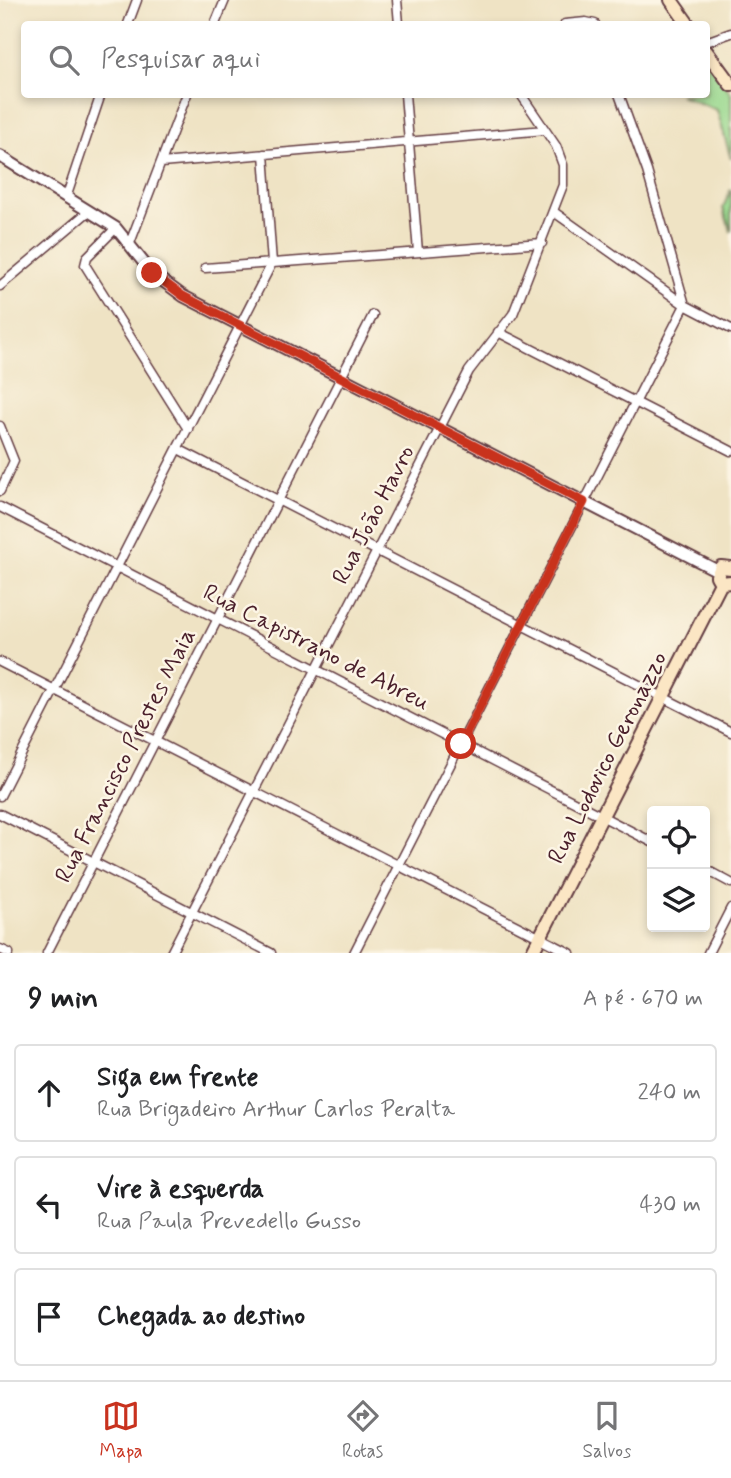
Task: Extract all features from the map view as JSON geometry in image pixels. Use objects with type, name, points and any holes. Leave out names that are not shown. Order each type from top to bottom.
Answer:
[{"type":"main road","points":[[671,0],[686,21]]},
{"type":"main road","points":[[710,56],[731,85]]},
{"type":"main road","name":"Rua Lodovico Geronazzo","points":[[532,953],[727,572]]},
{"type":"street","points":[[129,21],[137,0]]},
{"type":"street","points":[[216,21],[225,0]]},
{"type":"street","points":[[397,0],[399,21]]},
{"type":"street","points":[[710,41],[731,33]]},
{"type":"street","points":[[66,198],[100,98]]},
{"type":"street","points":[[130,243],[185,98]]},
{"type":"street","points":[[405,98],[418,252]]},
{"type":"street","name":"Rua João Havro","points":[[171,953],[473,365],[513,314],[563,185],[563,165],[545,130],[523,98]]},
{"type":"street","points":[[354,953],[685,305],[643,158],[620,98]]},
{"type":"street","points":[[161,163],[545,130]]},
{"type":"street","points":[[0,796],[272,263],[264,154]]},
{"type":"street","points":[[0,156],[116,228],[160,281],[241,326],[584,502],[727,572]]},
{"type":"street","points":[[1,282],[89,211]]},
{"type":"street","points":[[554,212],[685,305],[731,329]]},
{"type":"street","points":[[116,228],[87,257],[85,265],[188,429]]},
{"type":"street","points":[[205,268],[542,243]]},
{"type":"street","name":"Rua Francisco Prestes Maia","points":[[47,953],[373,315]]},
{"type":"street","points":[[498,332],[731,451]]},
{"type":"street","points":[[0,426],[14,461],[0,491]]},
{"type":"street","points":[[178,449],[731,732]]},
{"type":"street","name":"Rua Capistrano de Abreu","points":[[0,507],[647,839]]},
{"type":"street","points":[[0,662],[570,953]]},
{"type":"street","points":[[0,814],[271,953]]},
{"type":"street","points":[[710,872],[731,883]]},
{"type":"street","points":[[708,953],[731,908]]},
{"type":"street","points":[[0,948],[9,953]]},
{"type":"green space","points":[[710,63],[731,94],[731,159],[717,110],[687,98],[710,98]]},
{"type":"green space","points":[[731,189],[731,232],[723,208]]},
{"type":"route","points":[[152,273],[183,296],[584,502],[461,744]]}]
